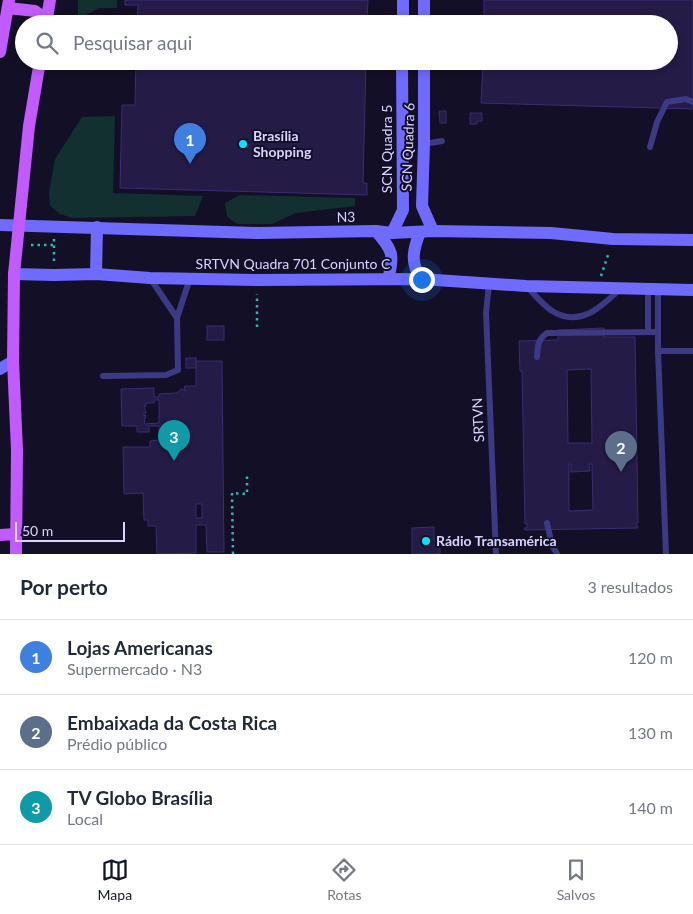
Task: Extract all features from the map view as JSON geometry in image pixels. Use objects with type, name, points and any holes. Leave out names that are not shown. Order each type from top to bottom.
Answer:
[{"type":"main road","points":[[48,15],[50,0]]},
{"type":"main road","points":[[0,52],[9,4],[35,11],[39,15]]},
{"type":"main road","points":[[16,554],[17,450],[13,361],[14,274],[29,126],[38,70]]},
{"type":"main road","points":[[0,535],[16,534]]},
{"type":"street","points":[[403,0],[403,15]]},
{"type":"street","points":[[424,0],[424,15]]},
{"type":"street","name":"SCN Quadra 5","points":[[392,233],[403,210],[402,70]]},
{"type":"street","name":"SCN Quadra 6","points":[[424,70],[422,206],[433,231]]},
{"type":"street","name":"N3","points":[[0,225],[248,233],[392,233],[433,231],[551,233],[613,239],[693,240]]},
{"type":"street","points":[[96,274],[97,227]]},
{"type":"street","points":[[376,232],[388,246],[393,259],[388,278]]},
{"type":"street","points":[[420,232],[412,258],[421,279]]},
{"type":"street","name":"SRTVN Quadra 701 Conjunto C","points":[[14,274],[96,274],[150,278],[258,280],[388,278],[526,286],[693,290]]},
{"type":"street","points":[[0,369],[13,361]]},
{"type":"lane","points":[[650,146],[657,122],[667,102],[686,99],[693,102]]},
{"type":"lane","points":[[424,144],[442,141]]},
{"type":"lane","points":[[150,278],[176,318]]},
{"type":"lane","points":[[103,376],[166,375],[178,370],[176,318],[190,278]]},
{"type":"lane","name":"SRTVN","points":[[489,284],[486,313],[496,554]]},
{"type":"lane","points":[[526,286],[552,311],[565,316],[576,317],[594,312],[622,287]]},
{"type":"lane","points":[[648,332],[653,289]]},
{"type":"lane","points":[[653,289],[658,332],[666,554]]},
{"type":"lane","points":[[537,358],[538,342],[547,333],[658,332]]},
{"type":"lane","points":[[658,351],[693,351]]},
{"type":"lane","points":[[547,523],[552,545],[557,554]]},
{"type":"path","points":[[54,275],[55,226]]},
{"type":"path","points":[[257,327],[258,280]]},
{"type":"path","points":[[233,554],[232,493],[247,494],[247,474]]},
{"type":"green space","points":[[78,0],[117,0],[117,8],[99,8],[86,15],[78,15]]},
{"type":"green space","points":[[115,116],[113,193],[203,196],[195,216],[72,218],[60,214],[50,206],[49,192],[55,159],[82,117]]},
{"type":"green space","points":[[240,195],[355,198],[355,206],[296,213],[272,224],[237,224],[227,217],[225,203]]},
{"type":"building","points":[[125,0],[368,0],[367,15],[137,15],[138,5],[125,5]]},
{"type":"building","points":[[484,0],[693,0],[693,109],[481,103],[483,70],[678,70],[678,15],[484,15]]},
{"type":"building","name":"Brasília Shopping","points":[[136,70],[366,70],[363,183],[367,183],[367,195],[120,188],[122,105],[135,105]]},
{"type":"building","points":[[439,111],[446,111],[446,123],[440,123]]},
{"type":"building","points":[[470,113],[482,113],[482,121],[477,121],[477,124],[470,124]]},
{"type":"building","points":[[207,326],[224,326],[224,340],[207,340]]},
{"type":"building","points":[[604,328],[604,337],[635,337],[638,523],[636,523],[638,528],[525,530],[524,528],[527,528],[527,524],[525,524],[522,371],[520,371],[519,341],[558,340],[558,330]],"holes":[[[591,369],[592,443],[568,443],[567,370]],[[569,464],[571,464],[571,472],[590,471],[589,464],[592,464],[593,510],[569,511]]]},
{"type":"building","points":[[186,358],[196,358],[196,368],[186,368]]},
{"type":"building","points":[[196,361],[222,361],[224,552],[207,552],[206,525],[196,525],[196,553],[157,554],[156,526],[148,526],[148,520],[144,520],[143,493],[124,494],[123,447],[150,447],[150,441],[159,440],[159,426],[149,426],[149,432],[137,432],[137,426],[122,426],[121,389],[154,388],[154,397],[159,397],[159,394],[177,393],[181,389],[186,391],[185,386],[196,386]],"holes":[[[154,400],[159,400],[159,423],[144,424],[146,415],[144,416],[144,413],[146,413],[144,406],[146,406],[146,403],[154,403]],[[196,504],[202,504],[202,518],[196,518]]]},
{"type":"building","name":"Rádio Transamérica","points":[[434,527],[434,539],[440,538],[440,554],[412,554],[412,528]]},
{"type":"place","name":"Brasília Shopping","points":[[243,144]]},
{"type":"place","name":"Lojas Americanas","points":[[190,164]]},
{"type":"place","name":"TV Globo Brasília","points":[[174,461]]},
{"type":"place","name":"Embaixada da Costa Rica","points":[[621,472]]},
{"type":"place","name":"Rádio Transamérica","points":[[426,541]]}]
